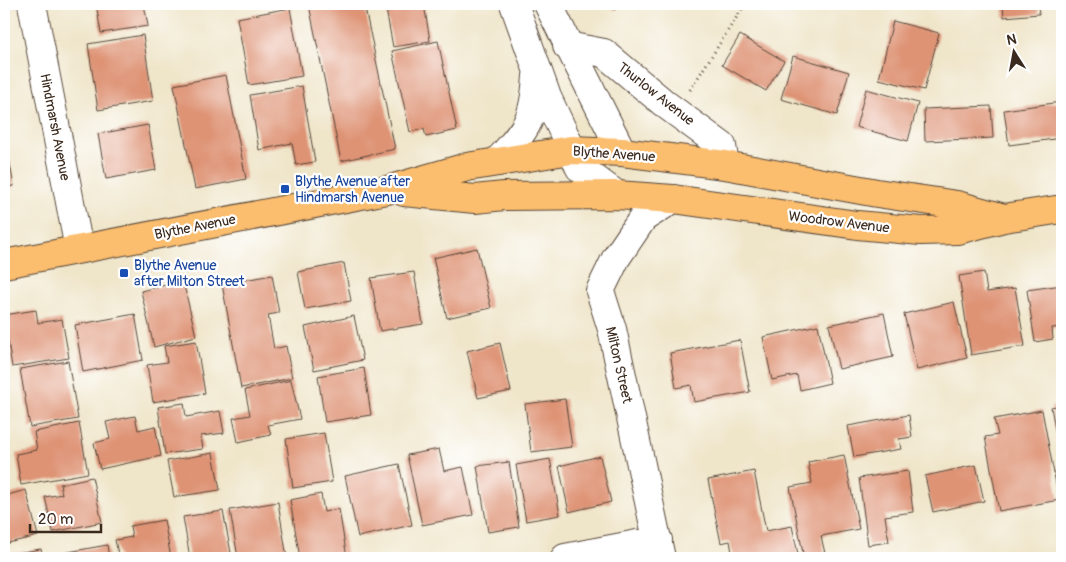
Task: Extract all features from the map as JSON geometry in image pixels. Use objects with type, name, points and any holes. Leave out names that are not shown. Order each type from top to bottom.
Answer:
[{"type":"main road","name":"Blythe Avenue","points":[[4,264],[387,190],[467,168],[571,150],[622,152],[725,165]]},
{"type":"main road","name":"Woodrow Avenue","points":[[725,165],[878,193],[957,205],[1004,218]]},
{"type":"main road","name":"Blythe Avenue","points":[[387,190],[475,199],[504,196],[617,196],[673,199]]},
{"type":"main road","name":"Woodrow Avenue","points":[[673,199],[857,225],[921,231],[958,230],[1004,218],[1062,209]]},
{"type":"street","name":"Hindmarsh Avenue","points":[[32,4],[79,249]]},
{"type":"street","points":[[514,4],[547,97],[580,168],[617,196]]},
{"type":"street","points":[[548,4],[622,152]]},
{"type":"street","name":"Thurlow Avenue","points":[[568,46],[604,53],[665,104],[722,146],[725,165]]},
{"type":"street","points":[[497,162],[524,131],[535,106],[537,70]]},
{"type":"street","name":"Milton Street","points":[[659,549],[612,328],[600,291],[616,258],[643,218],[673,199]]},
{"type":"street","points":[[565,558],[659,549]]},
{"type":"path","points":[[688,93],[745,4]]},
{"type":"building","points":[[96,4],[144,4],[148,26],[101,33]]},
{"type":"building","points":[[364,4],[395,149],[341,161],[309,5]]},
{"type":"building","points":[[385,4],[424,4],[430,41],[393,47]]},
{"type":"building","points":[[610,4],[623,4],[614,10]]},
{"type":"building","points":[[1003,4],[1038,4],[1039,14],[1004,17]]},
{"type":"building","points":[[290,8],[302,76],[249,85],[237,18]]},
{"type":"building","points":[[893,21],[939,33],[924,90],[879,79]]},
{"type":"building","points":[[143,35],[153,101],[98,110],[88,44]]},
{"type":"building","points":[[740,35],[784,61],[766,91],[722,65]]},
{"type":"building","points":[[438,41],[457,130],[426,137],[424,129],[410,132],[392,51]]},
{"type":"building","points":[[793,56],[849,72],[837,115],[781,99]]},
{"type":"building","points":[[226,75],[246,179],[195,189],[174,85]]},
{"type":"building","points":[[302,86],[315,162],[296,165],[292,143],[259,150],[250,95]]},
{"type":"building","points":[[866,89],[918,103],[908,141],[856,127]]},
{"type":"building","points":[[1061,102],[1062,138],[1009,145],[1004,110]]},
{"type":"building","points":[[991,106],[993,138],[925,141],[924,109]]},
{"type":"building","points":[[148,125],[156,170],[106,179],[98,134]]},
{"type":"building","points":[[4,143],[6,143],[14,186],[4,188]]},
{"type":"building","points":[[477,248],[491,308],[447,318],[433,258]]},
{"type":"building","points":[[344,263],[351,301],[305,309],[298,272]]},
{"type":"building","points":[[414,272],[423,324],[380,331],[371,278]]},
{"type":"building","points":[[984,272],[987,292],[1015,288],[1025,346],[971,355],[959,276]]},
{"type":"building","points":[[272,275],[279,313],[268,315],[274,349],[286,346],[292,378],[241,388],[222,284]]},
{"type":"building","points":[[183,281],[196,336],[154,347],[141,291]]},
{"type":"building","points":[[1062,285],[1062,327],[1052,328],[1053,339],[1035,342],[1027,290]]},
{"type":"building","points":[[954,302],[967,358],[917,370],[904,314]]},
{"type":"building","points":[[36,310],[38,323],[62,319],[69,358],[12,367],[4,315]]},
{"type":"building","points":[[884,313],[893,357],[839,369],[829,325]]},
{"type":"building","points":[[135,314],[143,360],[83,372],[75,325]]},
{"type":"building","points":[[354,316],[363,360],[314,370],[305,327]]},
{"type":"building","points":[[818,325],[830,383],[800,390],[797,375],[772,380],[763,337]]},
{"type":"building","points":[[740,340],[750,392],[694,402],[691,385],[676,388],[670,353]]},
{"type":"building","points":[[196,341],[205,393],[153,402],[147,365],[167,362],[164,346]]},
{"type":"building","points":[[500,343],[511,391],[478,398],[467,351]]},
{"type":"building","points":[[68,361],[78,419],[30,427],[20,369]]},
{"type":"building","points":[[364,368],[371,415],[325,422],[318,376]]},
{"type":"building","points":[[291,380],[300,419],[268,425],[271,435],[238,442],[233,418],[250,415],[245,390]]},
{"type":"building","points":[[565,399],[572,447],[531,452],[525,404]]},
{"type":"building","points":[[184,403],[186,417],[220,411],[224,433],[201,436],[203,449],[165,454],[158,407]]},
{"type":"building","points":[[1062,405],[1062,463],[1061,463],[1051,407]]},
{"type":"building","points":[[1042,410],[1059,500],[999,511],[985,437],[998,435],[994,419]]},
{"type":"building","points":[[909,415],[912,437],[899,439],[901,449],[854,457],[848,426]]},
{"type":"building","points":[[135,416],[138,430],[155,426],[161,456],[100,469],[94,443],[110,439],[106,422]]},
{"type":"building","points":[[79,423],[88,473],[21,485],[16,454],[37,450],[34,432]]},
{"type":"building","points":[[324,433],[332,482],[293,488],[286,439]]},
{"type":"building","points":[[439,449],[444,471],[463,467],[473,515],[422,525],[407,455]]},
{"type":"building","points":[[213,453],[220,490],[174,497],[167,461]]},
{"type":"building","points":[[844,455],[859,529],[821,536],[826,558],[804,558],[790,487],[812,483],[808,462]]},
{"type":"building","points":[[600,456],[611,502],[569,512],[559,466]]},
{"type":"building","points":[[550,459],[560,515],[526,521],[516,465]]},
{"type":"building","points":[[509,462],[519,527],[488,532],[477,466]]},
{"type":"building","points":[[399,464],[412,525],[358,537],[345,476]]},
{"type":"building","points":[[976,465],[984,501],[933,512],[925,476]]},
{"type":"building","points":[[754,471],[766,531],[792,526],[798,554],[779,558],[733,558],[730,541],[721,543],[708,480]]},
{"type":"building","points":[[908,471],[913,512],[885,516],[889,542],[868,545],[859,478]]},
{"type":"building","points":[[92,477],[102,522],[53,532],[45,497],[62,494],[60,484]]},
{"type":"building","points":[[26,490],[38,536],[8,543],[4,525],[4,496]]},
{"type":"building","points":[[321,494],[324,512],[339,509],[347,558],[300,558],[290,500]]},
{"type":"building","points":[[278,502],[287,558],[238,558],[230,510]]},
{"type":"building","points":[[223,511],[232,558],[190,558],[183,517]]},
{"type":"building","points":[[164,520],[171,558],[119,558],[115,540],[132,537],[130,526]]},
{"type":"building","points":[[107,545],[109,558],[57,558],[57,554]]},
{"type":"building","points":[[41,549],[43,558],[4,558],[4,555]]},
{"type":"place","name":"Blythe Avenue after Hindmarsh Avenue","points":[[285,189]]},
{"type":"place","name":"Blythe Avenue after Milton Street","points":[[124,273]]}]
